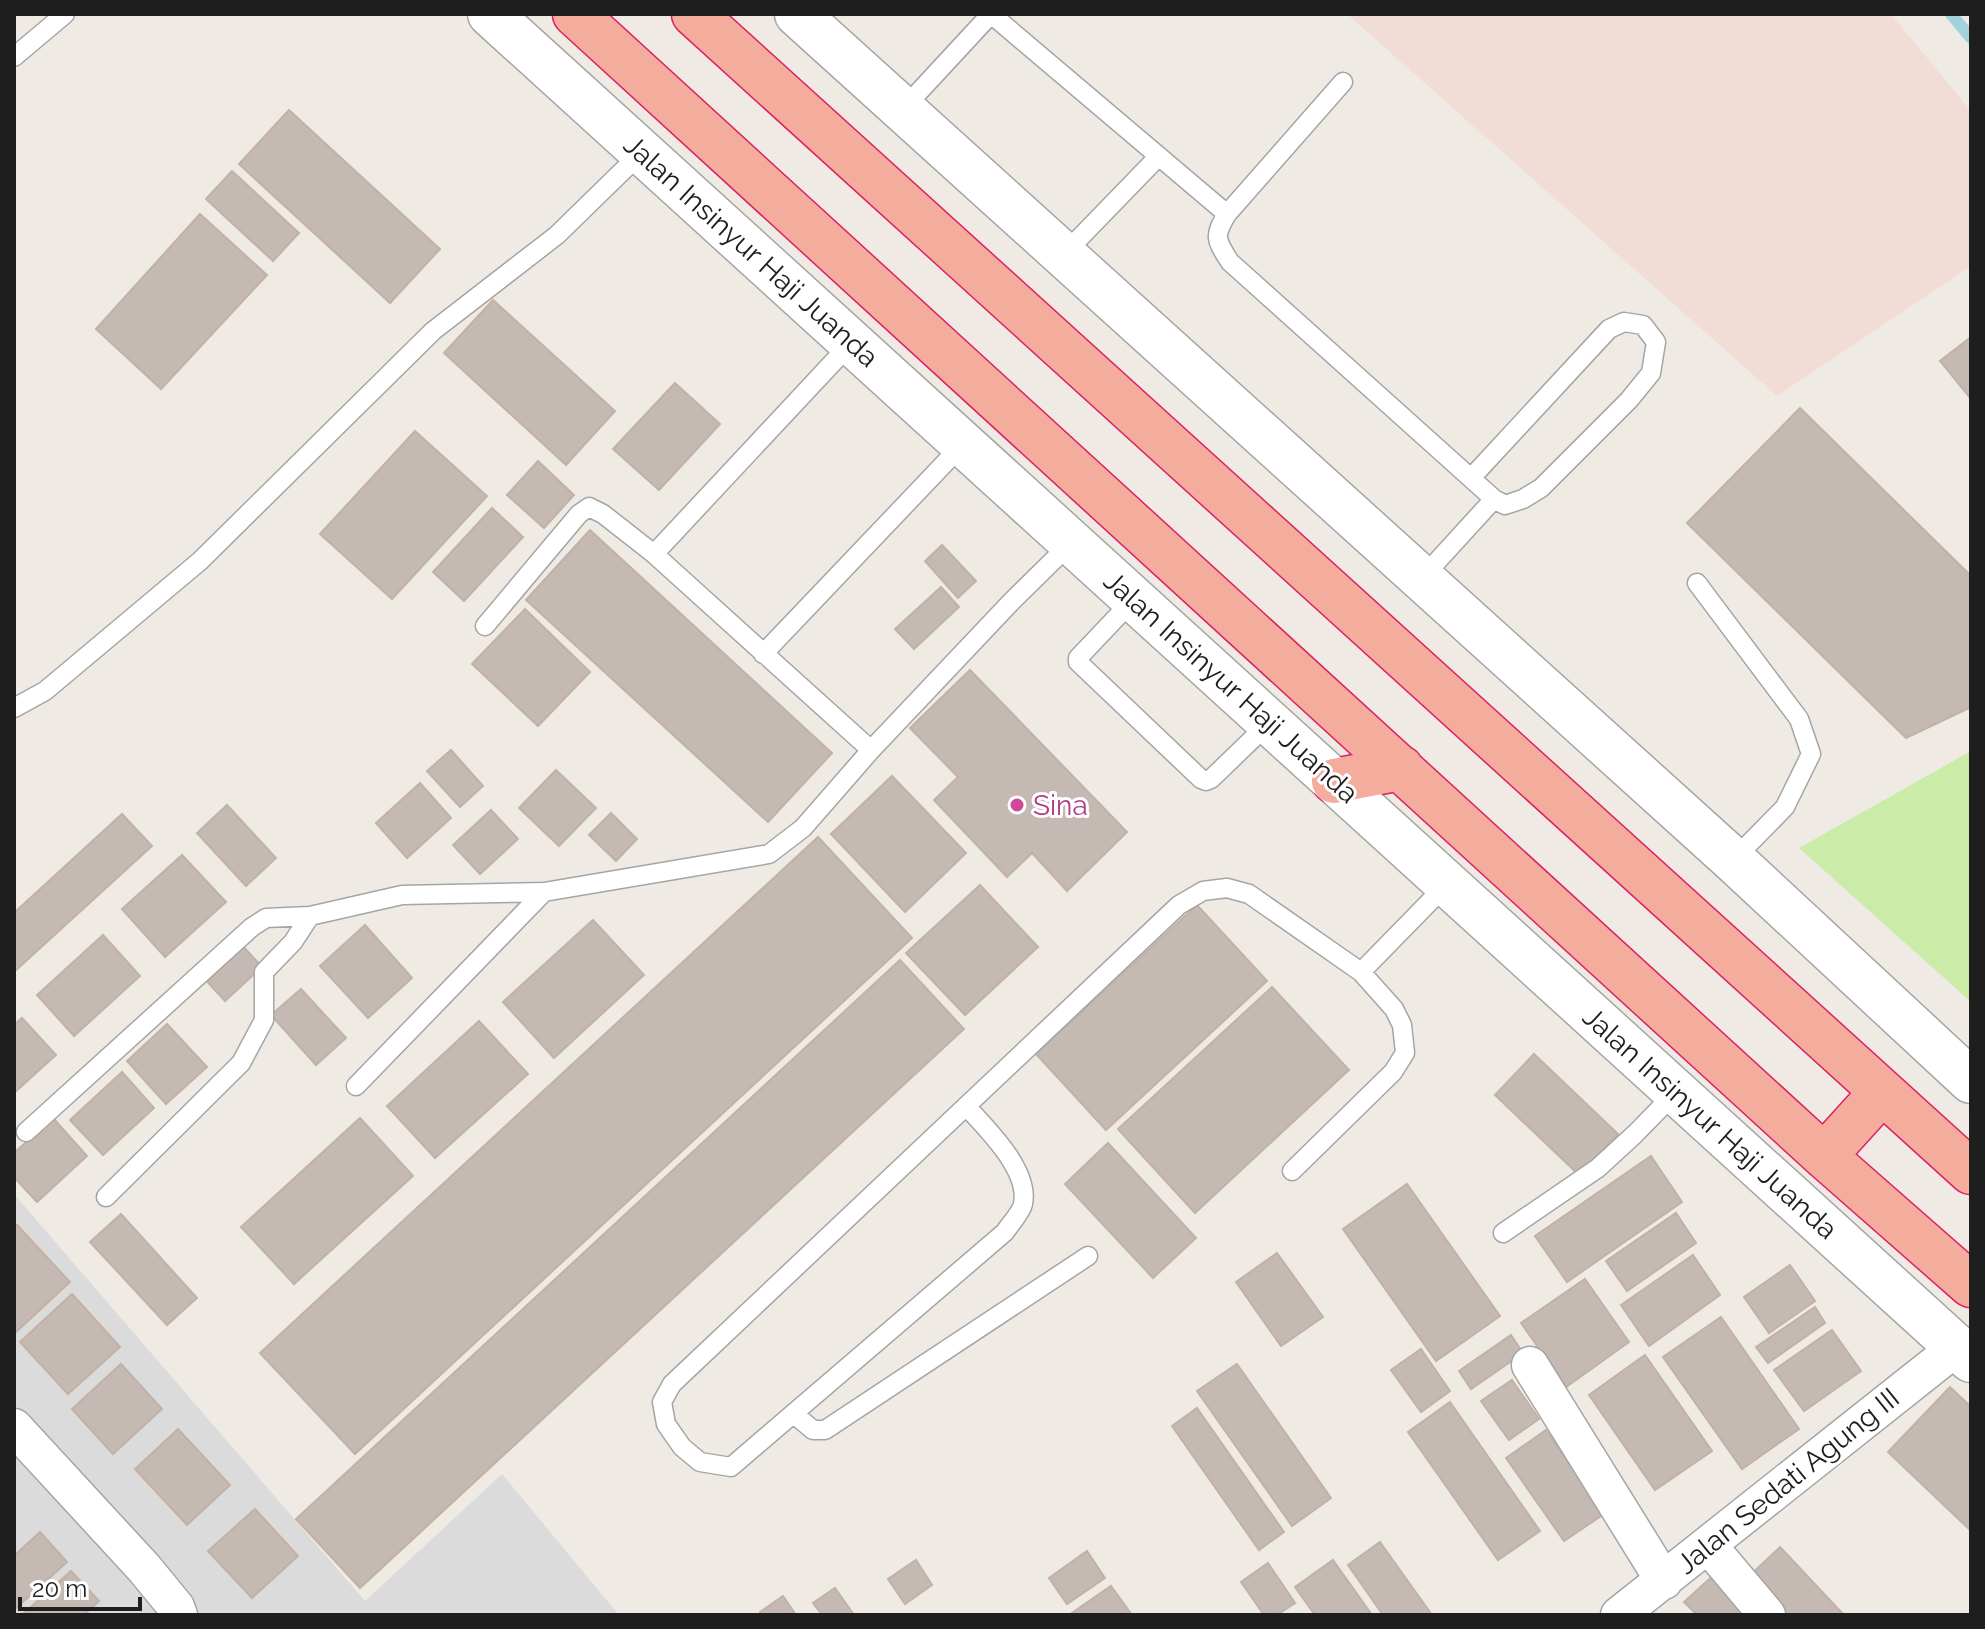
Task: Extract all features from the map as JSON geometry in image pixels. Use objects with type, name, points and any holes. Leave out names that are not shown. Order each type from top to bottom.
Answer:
[{"type":"highway","name":"Jalan Insinyur Haji Juanda","points":[[575,14],[1824,1156],[1971,1285]]},
{"type":"highway","points":[[694,14],[1971,1172]]},
{"type":"highway","points":[[1334,781],[1401,768]]},
{"type":"highway","points":[[1824,1156],[1882,1092]]},
{"type":"street","name":"Jalan Insinyur Haji Juanda","points":[[490,14],[1964,1353]]},
{"type":"street","points":[[797,14],[1733,860],[1971,1081]]},
{"type":"street","name":"Jalan Sedati Agung III","points":[[1619,1615],[1964,1353]]},
{"type":"street","points":[[1530,1365],[1664,1581]]},
{"type":"street","points":[[14,1427],[144,1568],[179,1615]]},
{"type":"street","points":[[1708,1545],[1767,1615]]},
{"type":"lane","points":[[14,57],[65,14]]},
{"type":"lane","points":[[901,110],[991,14],[1227,214]]},
{"type":"lane","points":[[1343,82],[1227,214],[1217,231],[1219,244],[1230,262],[1494,499],[1505,505],[1541,488],[1629,400],[1651,373],[1656,342],[1643,325],[1624,322],[1609,329],[1471,478]]},
{"type":"lane","points":[[14,708],[45,691],[200,561],[433,331],[557,235],[642,152]]},
{"type":"lane","points":[[1062,255],[1159,156]]},
{"type":"lane","points":[[654,554],[852,342]]},
{"type":"lane","points":[[763,654],[963,444]]},
{"type":"lane","points":[[1421,579],[1494,499]]},
{"type":"lane","points":[[485,626],[579,514],[589,507],[603,514],[654,554],[871,750]]},
{"type":"lane","points":[[26,1132],[252,927],[266,918],[310,916],[402,895],[544,892],[769,854],[803,828],[871,750],[1072,542]]},
{"type":"lane","points":[[1697,583],[1799,719],[1811,754],[1785,807],[1733,860]]},
{"type":"lane","points":[[1134,599],[1078,658],[1078,662],[1201,779],[1211,779],[1270,722]]},
{"type":"lane","points":[[1361,972],[1447,884]]},
{"type":"lane","points":[[966,1106],[1004,1148],[1019,1177],[1023,1204],[1005,1232],[731,1467],[700,1462],[682,1447],[666,1424],[662,1402],[672,1384],[966,1106],[1179,905],[1203,891],[1227,888],[1249,894],[1361,972],[1402,1025],[1405,1053],[1393,1072],[1292,1171]]},
{"type":"lane","points":[[356,1086],[544,892]]},
{"type":"lane","points":[[106,1197],[241,1063],[264,1020],[264,972],[293,942],[310,916]]},
{"type":"lane","points":[[1503,1233],[1598,1168],[1676,1092]]},
{"type":"lane","points":[[794,1414],[813,1430],[825,1430],[1088,1256]]},
{"type":"shaded area","points":[[1347,14],[1891,14],[1971,111],[1971,266],[1777,396]]},
{"type":"shaded area","points":[[14,1194],[365,1601],[502,1474],[619,1615],[14,1615]]},
{"type":"green space","points":[[1971,751],[1971,1002],[1799,848]]},
{"type":"building","points":[[289,110],[440,249],[390,303],[239,164]]},
{"type":"building","points":[[232,171],[299,233],[273,261],[206,199]]},
{"type":"building","points":[[200,214],[267,275],[161,389],[96,329]]},
{"type":"building","points":[[493,300],[615,411],[566,465],[444,353]]},
{"type":"building","points":[[1971,337],[1971,399],[1940,361]]},
{"type":"building","points":[[675,383],[720,424],[659,490],[613,449]]},
{"type":"building","points":[[1800,408],[1971,576],[1971,707],[1906,738],[1687,523]]},
{"type":"building","points":[[415,431],[487,496],[392,599],[320,534]]},
{"type":"building","points":[[538,461],[574,495],[544,528],[507,495]]},
{"type":"building","points":[[492,508],[523,537],[464,601],[433,572]]},
{"type":"building","points":[[590,530],[832,753],[768,822],[526,600]]},
{"type":"building","points":[[942,545],[976,581],[958,598],[925,561]]},
{"type":"building","points":[[941,587],[959,607],[914,649],[895,629]]},
{"type":"building","points":[[525,609],[590,672],[538,726],[472,664]]},
{"type":"building","points":[[970,670],[1127,832],[1067,891],[1032,853],[1007,877],[934,800],[958,777],[910,728]]},
{"type":"building","points":[[451,750],[483,786],[460,807],[427,771]]},
{"type":"building","points":[[556,770],[596,808],[559,846],[519,808]]},
{"type":"building","points":[[892,776],[966,853],[905,912],[831,834]]},
{"type":"building","points":[[420,783],[451,818],[407,858],[376,823]]},
{"type":"building","points":[[227,805],[276,858],[246,886],[197,833]]},
{"type":"building","points":[[491,810],[518,839],[480,874],[453,845]]},
{"type":"building","points":[[611,813],[637,839],[616,861],[589,835]]},
{"type":"building","points":[[122,814],[152,846],[14,972],[14,913]]},
{"type":"building","points":[[818,837],[912,938],[355,1454],[260,1353]]},
{"type":"building","points":[[182,855],[226,902],[165,957],[122,909]]},
{"type":"building","points":[[980,885],[1038,947],[965,1015],[906,953]]},
{"type":"building","points":[[1197,905],[1267,981],[1106,1130],[1036,1054]]},
{"type":"building","points":[[593,920],[644,975],[554,1058],[503,1002]]},
{"type":"building","points":[[365,925],[412,978],[368,1018],[320,966]]},
{"type":"building","points":[[103,935],[140,976],[74,1036],[37,995]]},
{"type":"building","points":[[240,943],[262,967],[225,1001],[203,977]]},
{"type":"building","points":[[900,960],[964,1029],[360,1588],[296,1519]]},
{"type":"building","points":[[1272,987],[1349,1070],[1195,1213],[1118,1129]]},
{"type":"building","points":[[301,989],[346,1038],[316,1065],[271,1015]]},
{"type":"building","points":[[22,1018],[56,1055],[14,1093],[14,1025]]},
{"type":"building","points":[[479,1021],[528,1074],[435,1158],[387,1106]]},
{"type":"building","points":[[167,1024],[207,1067],[166,1104],[127,1061]]},
{"type":"building","points":[[1534,1054],[1618,1134],[1579,1175],[1495,1095]]},
{"type":"building","points":[[122,1072],[154,1108],[103,1155],[70,1120]]},
{"type":"building","points":[[53,1118],[87,1156],[37,1202],[14,1177],[14,1153]]},
{"type":"building","points":[[360,1118],[413,1176],[294,1284],[241,1227]]},
{"type":"building","points":[[1108,1143],[1196,1238],[1153,1278],[1065,1184]]},
{"type":"building","points":[[1651,1156],[1682,1202],[1567,1282],[1535,1236]]},
{"type":"building","points":[[1407,1184],[1500,1316],[1436,1361],[1343,1229]]},
{"type":"building","points":[[1676,1213],[1696,1243],[1627,1291],[1606,1261]]},
{"type":"building","points":[[121,1214],[197,1298],[167,1325],[90,1242]]},
{"type":"building","points":[[17,1225],[70,1282],[14,1334],[14,1228]]},
{"type":"building","points":[[1277,1253],[1323,1317],[1281,1346],[1236,1282]]},
{"type":"building","points":[[1693,1255],[1720,1295],[1649,1346],[1621,1305]]},
{"type":"building","points":[[1790,1265],[1815,1301],[1769,1333],[1744,1297]]},
{"type":"building","points":[[1585,1279],[1629,1342],[1566,1387],[1521,1323]]},
{"type":"building","points":[[72,1294],[120,1347],[68,1394],[20,1342]]},
{"type":"building","points":[[1815,1307],[1825,1323],[1768,1363],[1756,1347]]},
{"type":"building","points":[[1721,1317],[1799,1429],[1742,1469],[1663,1357]]},
{"type":"building","points":[[1832,1330],[1861,1371],[1804,1411],[1774,1370]]},
{"type":"building","points":[[1511,1335],[1523,1353],[1471,1389],[1459,1371]]},
{"type":"building","points":[[1421,1349],[1450,1391],[1421,1412],[1391,1370]]},
{"type":"building","points":[[1645,1355],[1712,1451],[1655,1490],[1589,1395]]},
{"type":"building","points":[[121,1364],[162,1409],[113,1454],[72,1409]]},
{"type":"building","points":[[1237,1364],[1331,1498],[1292,1526],[1197,1391]]},
{"type":"building","points":[[1512,1380],[1539,1419],[1509,1440],[1481,1401]]},
{"type":"building","points":[[1950,1387],[1971,1407],[1971,1531],[1888,1452]]},
{"type":"building","points":[[1450,1402],[1540,1531],[1498,1560],[1408,1432]]},
{"type":"building","points":[[1197,1408],[1284,1532],[1259,1550],[1172,1426]]},
{"type":"building","points":[[178,1429],[230,1485],[187,1525],[135,1469]]},
{"type":"building","points":[[1546,1430],[1604,1514],[1564,1541],[1506,1458]]},
{"type":"building","points":[[255,1509],[298,1556],[252,1598],[208,1551]]},
{"type":"building","points":[[40,1532],[67,1562],[14,1610],[14,1556]]},
{"type":"building","points":[[1380,1542],[1432,1615],[1383,1615],[1348,1565]]},
{"type":"building","points":[[1780,1547],[1844,1615],[1777,1615],[1745,1580]]},
{"type":"building","points":[[1087,1551],[1105,1578],[1067,1604],[1049,1578]]},
{"type":"building","points":[[916,1560],[932,1585],[905,1604],[888,1579]]},
{"type":"building","points":[[1333,1560],[1372,1615],[1315,1615],[1295,1587]]},
{"type":"building","points":[[1268,1563],[1295,1603],[1277,1615],[1264,1615],[1241,1582]]},
{"type":"building","points":[[71,1571],[99,1601],[84,1615],[22,1615]]},
{"type":"building","points":[[1716,1573],[1756,1615],[1697,1615],[1684,1602]]},
{"type":"building","points":[[1111,1586],[1132,1615],[1069,1615]]},
{"type":"building","points":[[835,1588],[854,1615],[822,1615],[813,1603]]},
{"type":"building","points":[[783,1596],[796,1615],[762,1615],[760,1612]]},
{"type":"waterway","points":[[1951,14],[1971,38]]},
{"type":"place","name":"Sina","points":[[1017,805]]}]
